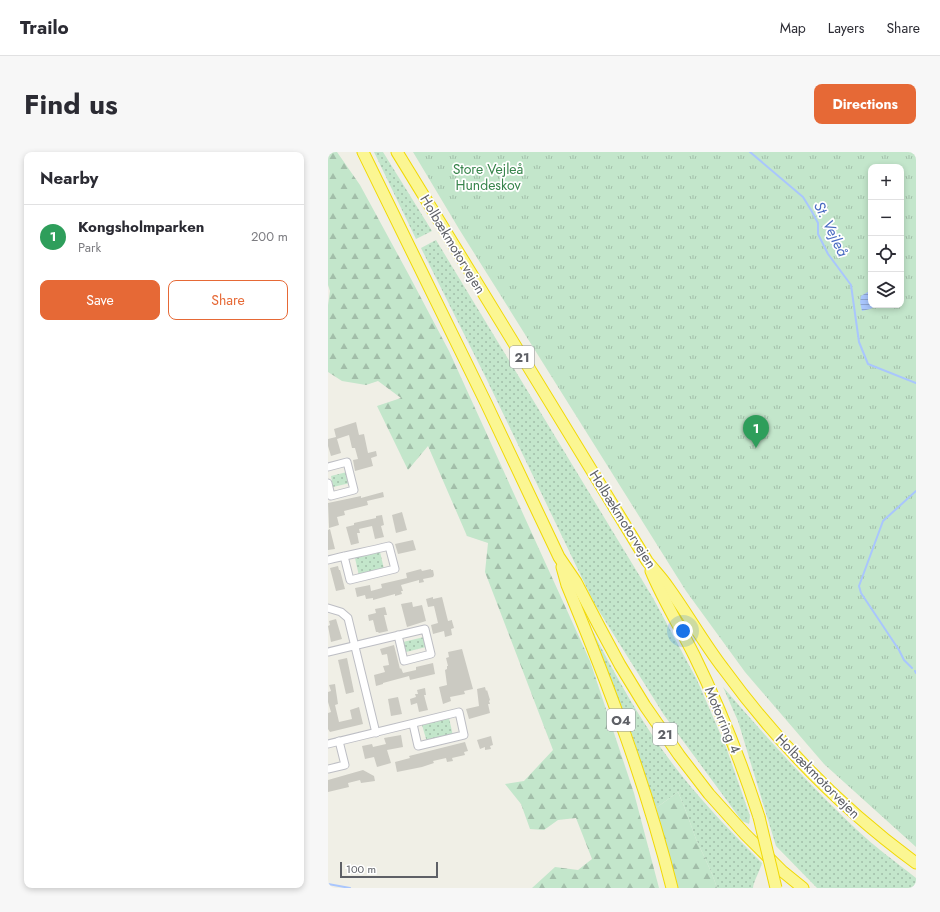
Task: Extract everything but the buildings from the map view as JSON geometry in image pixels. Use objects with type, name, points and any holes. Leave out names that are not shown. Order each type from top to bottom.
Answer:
[{"type":"highway","name":"21","points":[[363,152],[559,556],[576,582],[631,682],[679,755],[709,794],[745,834],[782,871],[802,888]]},
{"type":"highway","name":"Holbækmotorvejen","points":[[397,152],[647,561],[668,586],[722,667],[782,742],[815,776],[851,811],[897,850],[916,863]]},
{"type":"highway","name":"O4","points":[[559,556],[567,585],[621,720],[639,773],[672,888]]},
{"type":"highway","name":"Motorring 4","points":[[647,561],[658,589],[693,653],[734,743],[759,817],[776,888]]},
{"type":"street","points":[[328,467],[347,462],[354,490],[331,496],[328,483]]},
{"type":"street","points":[[328,560],[344,556],[389,546],[395,569],[350,580],[344,556]]},
{"type":"street","points":[[328,608],[341,612],[348,618],[376,733]]},
{"type":"street","points":[[328,652],[398,635],[425,629],[431,654],[404,661],[398,635]]},
{"type":"street","points":[[328,744],[459,712],[464,735],[418,746],[413,724]]},
{"type":"street","points":[[328,769],[345,765],[340,742]]},
{"type":"green space","points":[[328,152],[337,152],[360,185],[449,351],[590,661],[634,793],[659,888],[532,888],[555,867],[578,870],[592,859],[576,818],[558,820],[544,830],[530,829],[521,804],[505,784],[524,781],[553,750],[485,572],[488,543],[467,536],[428,446],[408,470],[377,406],[401,398],[378,381],[366,385],[342,381],[328,372],[328,305],[330,291],[328,285]]},
{"type":"green space","points":[[374,152],[383,152],[432,231],[416,239]]},
{"type":"green space","name":"Store Vejleå Hundeskov","points":[[413,152],[916,152],[916,847],[824,764],[745,672],[686,591],[459,229]]},
{"type":"green space","points":[[436,240],[653,598],[697,680],[726,747],[750,816],[749,824],[742,821],[664,715],[594,603],[487,380],[421,248]]},
{"type":"green space","points":[[347,472],[350,483],[333,487],[331,476]]},
{"type":"green space","points":[[380,552],[384,569],[359,576],[355,558]]},
{"type":"green space","points":[[591,628],[644,723],[669,759],[711,810],[762,863],[753,888],[717,888],[678,792],[656,808],[632,735]]},
{"type":"green space","points":[[424,637],[426,647],[406,652],[403,642]]},
{"type":"green space","points":[[723,687],[788,760],[839,813],[871,842],[916,878],[916,888],[817,888],[776,846],[738,721]]},
{"type":"green space","points":[[449,718],[453,736],[427,742],[422,725]]},
{"type":"green space","points":[[678,792],[717,888],[677,888],[656,808]]},
{"type":"water","points":[[868,292],[868,308],[872,308],[862,311],[860,302],[861,296]]},
{"type":"waterway","name":"St. Vejleå","points":[[750,152],[803,197],[811,210],[818,223],[818,234],[828,254],[851,285],[859,342],[868,364],[916,383]]},
{"type":"waterway","points":[[912,668],[904,660],[861,593],[859,586],[883,521],[916,491]]},
{"type":"waterway","points":[[328,884],[350,888]]},
{"type":"place","name":"Kongsholmparken","points":[[756,448]]}]
